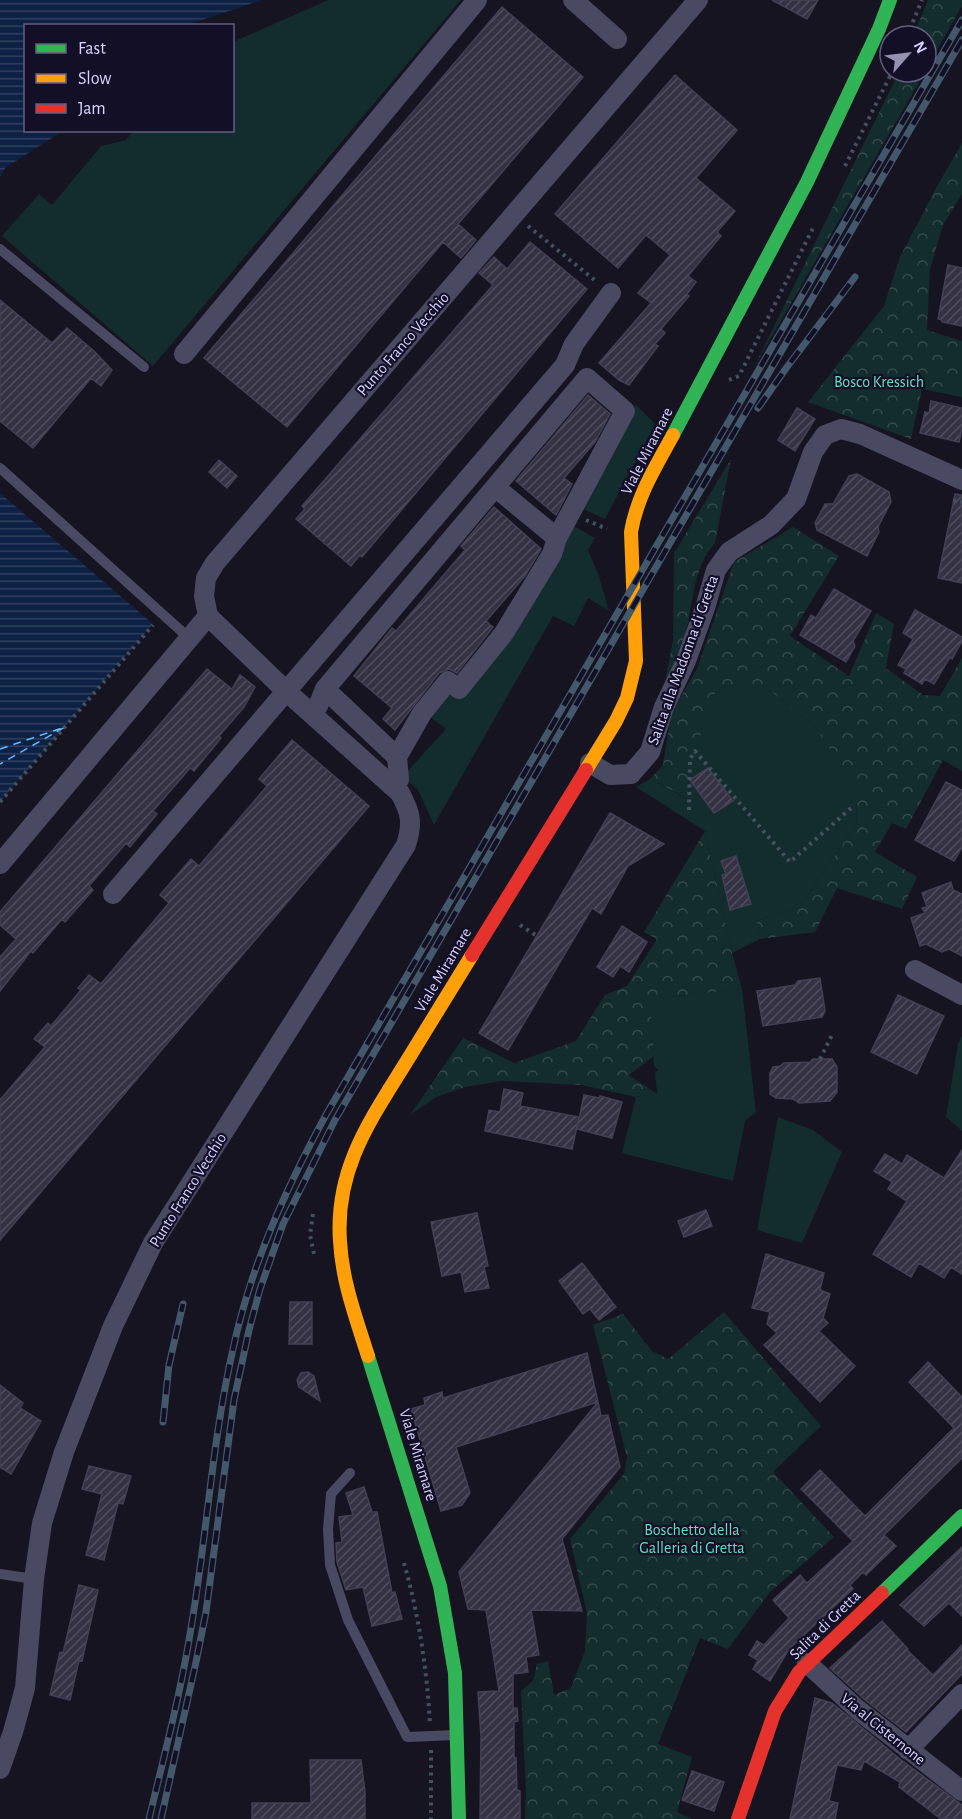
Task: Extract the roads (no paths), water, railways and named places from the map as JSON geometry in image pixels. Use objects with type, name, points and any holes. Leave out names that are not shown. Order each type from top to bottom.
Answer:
[{"type":"main road","name":"Viale Miramare","points":[[807,182],[883,0]]},
{"type":"main road","name":"Viale Miramare","points":[[459,1819],[455,1673],[440,1586],[344,1278],[338,1233],[341,1194],[352,1155],[363,1132],[616,721],[627,698],[633,679],[636,643],[631,550],[634,515],[659,460],[807,182],[879,29],[890,0]]},
{"type":"main road","points":[[807,182],[888,32],[901,0]]},
{"type":"main road","name":"Salita di Gretta","points":[[738,1819],[775,1711],[799,1671],[962,1516]]},
{"type":"street","points":[[184,354],[477,0]]},
{"type":"street","points":[[573,0],[617,39]]},
{"type":"street","name":"Punto Franco Vecchio","points":[[0,1769],[25,1688],[34,1579],[42,1523],[64,1452],[113,1326],[153,1244],[406,845],[410,834],[409,810],[400,793],[286,692],[208,616],[204,596],[206,578],[215,563],[698,0]]},
{"type":"street","points":[[113,894],[565,365],[574,344],[611,293]]},
{"type":"street","points":[[397,757],[321,698],[587,378],[625,411],[573,516],[557,538],[552,554],[504,633],[459,689],[448,681],[422,713],[397,757],[399,780]]},
{"type":"street","name":"Salita alla Madonna di Gretta","points":[[590,763],[610,775],[632,774],[650,752],[664,707],[686,661],[716,570],[729,552],[771,525],[796,499],[813,452],[825,435],[841,429],[860,434],[962,480]]},
{"type":"street","points":[[495,487],[557,538]]},
{"type":"street","points":[[0,864],[208,616]]},
{"type":"street","points":[[915,970],[962,995]]},
{"type":"street","name":"Via al Cisternone","points":[[807,1663],[856,1709],[962,1791]]},
{"type":"street","points":[[908,1750],[962,1694]]},
{"type":"lane","points":[[0,249],[144,367]]},
{"type":"lane","points":[[0,468],[189,638]]},
{"type":"lane","points":[[350,1473],[331,1494],[328,1529],[330,1565],[348,1620],[407,1737],[458,1735]]},
{"type":"lane","points":[[0,1574],[34,1579]]},
{"type":"water","points":[[0,0],[262,0],[189,24],[24,24],[24,132],[61,132],[5,168],[0,177]]},
{"type":"water","points":[[0,493],[153,624],[0,802]]},
{"type":"railway","points":[[149,1819],[187,1652],[220,1418],[233,1349],[260,1257],[284,1198],[327,1113],[962,20]]},
{"type":"railway","points":[[161,1819],[206,1612],[234,1400],[260,1289],[283,1224],[335,1120],[962,40]]},
{"type":"railway","points":[[758,408],[855,277]]},
{"type":"railway","points":[[163,1422],[169,1365],[183,1304]]},
{"type":"park label","name":"Bosco Kressich","points":[[879,382]]},
{"type":"park label","name":"Boschetto della Galleria di Gretta","points":[[692,1539]]}]
